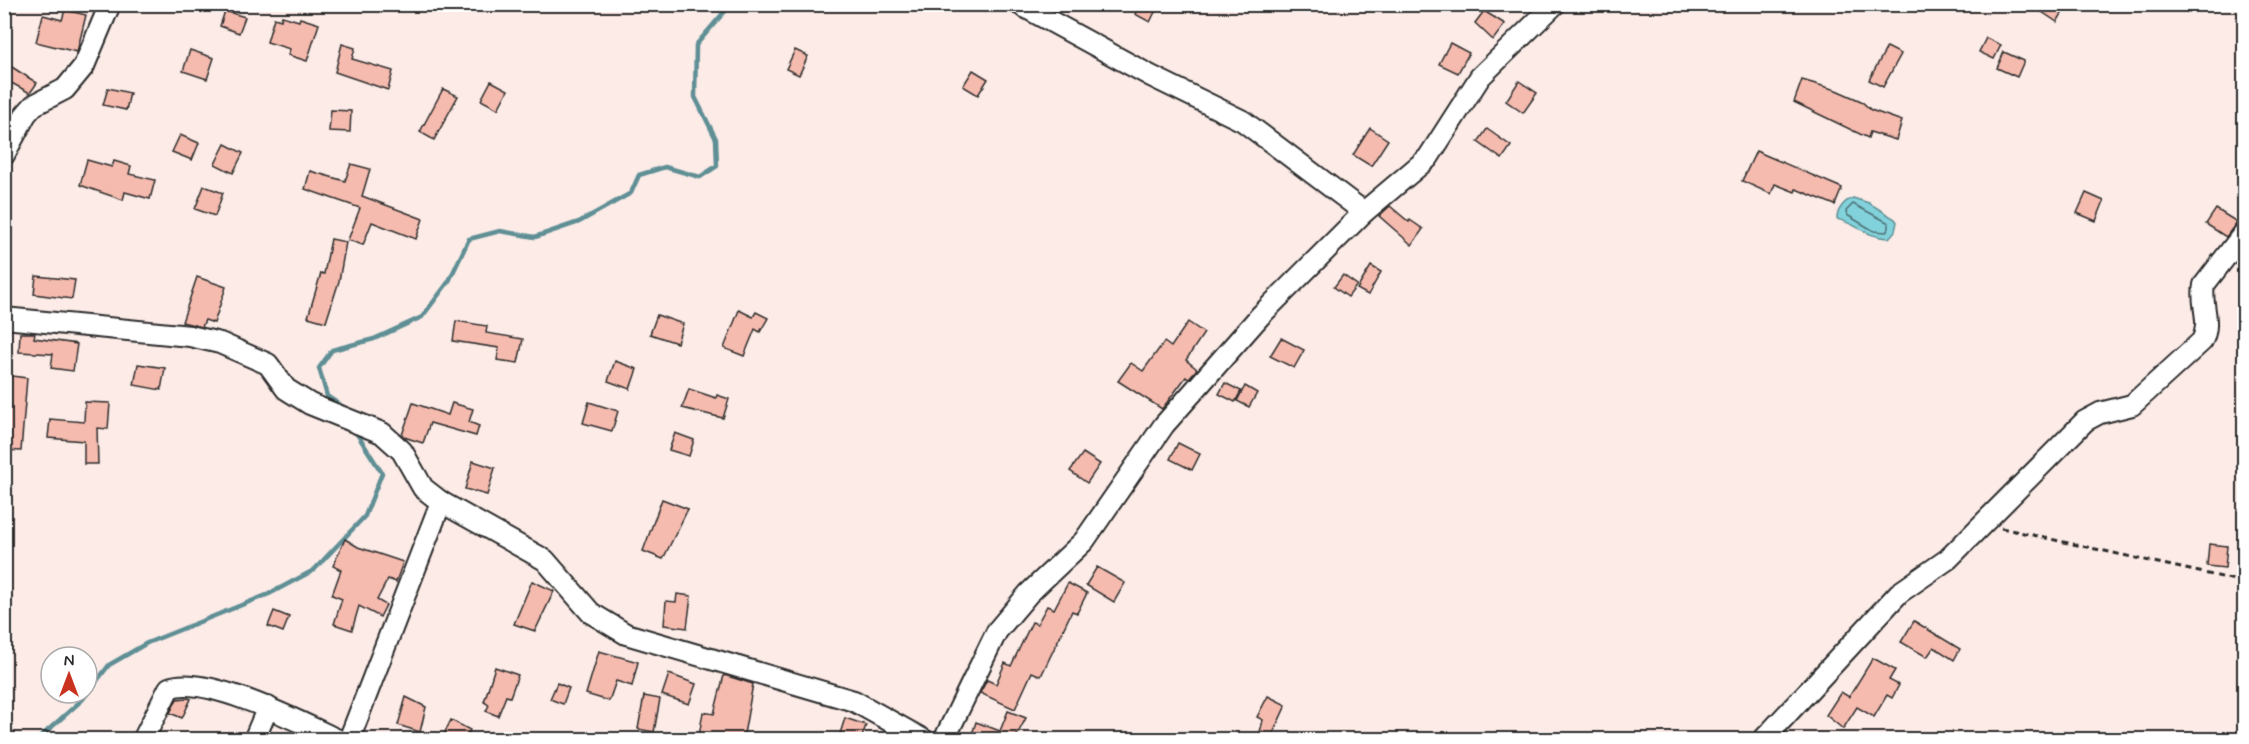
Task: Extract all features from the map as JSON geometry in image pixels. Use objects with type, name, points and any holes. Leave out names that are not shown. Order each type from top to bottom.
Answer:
[{"type":"street","points":[[4,155],[26,114],[34,105],[65,89],[84,66],[110,4]]},
{"type":"street","points":[[1018,4],[1151,76],[1243,121],[1364,212]]},
{"type":"street","points":[[944,740],[997,631],[1029,592],[1084,541],[1164,425],[1260,316],[1364,212],[1428,158],[1480,77],[1555,4]]},
{"type":"street","points":[[1763,740],[1899,592],[1948,559],[2085,421],[2100,413],[2132,405],[2202,341],[2208,330],[2202,294],[2204,285],[2244,233]]},
{"type":"street","points":[[4,318],[190,336],[220,343],[268,364],[286,389],[310,404],[382,434],[402,451],[423,488],[441,502],[545,560],[591,613],[626,634],[854,700],[924,740]]},
{"type":"street","points":[[349,740],[441,502]]},
{"type":"street","points":[[143,740],[169,688],[176,685],[195,686],[251,700],[338,740]]},
{"type":"street","points":[[254,740],[268,707]]},
{"type":"path","points":[[1984,525],[2244,582]]},
{"type":"water","points":[[1853,198],[1869,203],[1895,219],[1897,222],[1895,231],[1889,238],[1868,233],[1837,219],[1842,206]]},
{"type":"building","points":[[1140,4],[1159,4],[1150,22],[1135,14]]},
{"type":"building","points":[[2030,4],[2068,4],[2057,22]]},
{"type":"building","points":[[65,10],[86,15],[77,52],[36,42],[43,15],[62,20]]},
{"type":"building","points":[[225,11],[245,17],[239,33],[220,26]]},
{"type":"building","points":[[1484,11],[1505,24],[1493,40],[1475,23]]},
{"type":"building","points":[[282,16],[299,21],[300,18],[319,24],[307,61],[288,55],[290,49],[267,42],[274,18],[281,20]]},
{"type":"building","points":[[1986,38],[2001,45],[1994,59],[1979,52]]},
{"type":"building","points":[[1450,43],[1469,53],[1458,73],[1439,64]]},
{"type":"building","points":[[342,44],[355,48],[352,59],[393,71],[388,90],[335,72]]},
{"type":"building","points":[[1887,47],[1901,54],[1883,87],[1869,80]]},
{"type":"building","points":[[190,50],[214,58],[207,79],[183,71]]},
{"type":"building","points":[[795,50],[808,56],[799,75],[786,69]]},
{"type":"building","points":[[2004,52],[2024,61],[2017,77],[1997,68]]},
{"type":"building","points":[[4,62],[37,83],[30,93],[4,79]]},
{"type":"building","points":[[973,70],[988,79],[978,95],[963,86]]},
{"type":"building","points":[[1802,80],[1836,90],[1861,101],[1871,110],[1902,121],[1896,140],[1870,132],[1868,138],[1794,102]]},
{"type":"building","points":[[491,81],[508,90],[498,109],[481,100]]},
{"type":"building","points":[[1519,81],[1537,93],[1523,113],[1506,101]]},
{"type":"building","points":[[108,88],[130,93],[126,110],[103,105]]},
{"type":"building","points":[[443,89],[458,96],[434,140],[420,132]]},
{"type":"building","points":[[331,110],[351,111],[350,132],[329,131]]},
{"type":"building","points":[[1370,128],[1388,140],[1371,166],[1353,155]]},
{"type":"building","points":[[1487,129],[1511,146],[1502,159],[1478,142]]},
{"type":"building","points":[[180,135],[199,143],[192,160],[172,152]]},
{"type":"building","points":[[225,144],[243,153],[233,173],[215,164]]},
{"type":"building","points":[[1756,151],[1842,188],[1835,205],[1796,189],[1795,192],[1775,184],[1771,194],[1742,181]]},
{"type":"building","points":[[87,160],[112,167],[114,161],[131,166],[129,174],[155,180],[150,199],[125,192],[123,200],[80,185]]},
{"type":"building","points":[[351,164],[370,169],[362,196],[423,219],[416,239],[372,222],[363,245],[348,240],[360,208],[305,189],[310,171],[345,181]]},
{"type":"building","points":[[204,186],[223,193],[215,216],[195,209]]},
{"type":"building","points":[[2086,193],[2104,201],[2096,221],[2077,213]]},
{"type":"building","points":[[1390,206],[1409,222],[1410,220],[1423,229],[1412,245],[1379,216]]},
{"type":"building","points":[[2216,209],[2237,222],[2226,237],[2206,224]]},
{"type":"building","points":[[331,239],[346,242],[339,281],[326,322],[308,317],[321,273],[324,274]]},
{"type":"building","points":[[1371,266],[1381,272],[1368,295],[1357,289]]},
{"type":"building","points":[[1343,275],[1357,285],[1348,297],[1334,287]]},
{"type":"building","points":[[36,276],[75,280],[72,299],[34,294]]},
{"type":"building","points":[[197,277],[226,287],[214,323],[205,320],[202,327],[182,322]]},
{"type":"building","points":[[739,310],[753,317],[756,312],[768,318],[760,332],[755,329],[744,356],[724,348]]},
{"type":"building","points":[[657,315],[683,324],[677,343],[650,334]]},
{"type":"building","points":[[456,321],[487,326],[486,333],[523,339],[518,363],[497,360],[499,348],[453,341]]},
{"type":"building","points":[[1188,322],[1204,333],[1186,360],[1197,369],[1188,379],[1186,377],[1162,409],[1118,381],[1131,363],[1143,371],[1164,342],[1171,347]]},
{"type":"building","points":[[20,333],[35,333],[34,338],[77,344],[73,371],[51,368],[53,354],[19,352]]},
{"type":"building","points":[[1281,338],[1304,350],[1294,368],[1270,356]]},
{"type":"building","points":[[615,361],[637,369],[630,389],[608,381]]},
{"type":"building","points":[[138,364],[165,368],[161,390],[134,385]]},
{"type":"building","points":[[4,375],[27,378],[21,451],[4,450]]},
{"type":"building","points":[[1225,383],[1241,391],[1235,402],[1219,394]]},
{"type":"building","points":[[1245,386],[1257,393],[1249,407],[1237,401]]},
{"type":"building","points":[[689,389],[716,398],[717,395],[729,399],[723,418],[682,408]]},
{"type":"building","points":[[85,402],[110,403],[108,429],[97,428],[98,464],[84,464],[84,441],[48,438],[50,419],[84,422]]},
{"type":"building","points":[[589,402],[618,411],[612,431],[583,423]]},
{"type":"building","points":[[413,403],[448,415],[452,403],[473,409],[469,422],[479,426],[476,436],[430,423],[423,443],[404,437],[402,435]]},
{"type":"building","points":[[675,433],[694,440],[689,456],[669,450]]},
{"type":"building","points":[[1178,443],[1200,454],[1192,470],[1170,459]]},
{"type":"building","points":[[1083,453],[1100,464],[1087,483],[1070,471]]},
{"type":"building","points":[[473,461],[495,468],[487,495],[465,489]]},
{"type":"building","points":[[662,499],[688,509],[663,559],[643,551]]},
{"type":"building","points":[[345,539],[358,547],[403,562],[396,582],[388,579],[377,600],[386,605],[380,617],[359,606],[352,630],[334,624],[342,599],[332,595],[341,570],[333,566]]},
{"type":"building","points":[[2209,544],[2227,546],[2225,568],[2207,566]]},
{"type":"building","points":[[1097,567],[1125,583],[1114,602],[1086,585]]},
{"type":"building","points":[[532,581],[554,591],[535,631],[514,624]]},
{"type":"building","points":[[1068,583],[1087,593],[1077,613],[1072,611],[1041,676],[1032,672],[1015,709],[980,693],[987,680],[996,684],[1005,663],[1011,666],[1032,622],[1037,624],[1047,606],[1054,609]]},
{"type":"building","points":[[677,594],[691,596],[687,628],[664,625],[666,601],[676,602]]},
{"type":"building","points":[[274,611],[289,617],[283,632],[268,626]]},
{"type":"building","points":[[1914,621],[1960,649],[1954,660],[1934,647],[1927,657],[1901,642]]},
{"type":"building","points":[[599,651],[638,662],[632,686],[616,681],[609,701],[586,694]]},
{"type":"building","points":[[1873,658],[1895,670],[1889,680],[1899,685],[1892,698],[1887,695],[1874,717],[1857,707],[1843,729],[1826,715],[1841,692],[1849,697]]},
{"type":"building","points":[[495,667],[518,675],[510,697],[506,696],[498,716],[486,711],[489,705],[484,702]]},
{"type":"building","points":[[669,674],[696,684],[689,704],[662,695]]},
{"type":"building","points":[[724,675],[753,684],[743,740],[699,736],[703,712],[714,714]]},
{"type":"building","points":[[557,683],[569,688],[563,704],[550,699]]},
{"type":"building","points":[[644,696],[660,699],[654,732],[638,729]]},
{"type":"building","points":[[1268,696],[1286,705],[1270,740],[1258,740],[1263,720],[1257,717]]},
{"type":"building","points":[[406,697],[426,707],[420,732],[398,725]]},
{"type":"building","points":[[177,699],[191,699],[182,718],[170,713]]},
{"type":"building","points":[[1008,711],[1026,718],[1016,737],[1018,740],[970,740],[976,722],[1000,731]]},
{"type":"building","points":[[845,718],[866,725],[861,740],[838,740]]},
{"type":"building","points":[[451,720],[470,730],[465,740],[441,740]]},
{"type":"waterway","points":[[348,410],[327,396],[319,368],[332,350],[374,339],[422,317],[449,281],[469,239],[500,231],[535,237],[579,222],[631,193],[639,175],[665,167],[700,177],[717,166],[716,139],[695,97],[696,45],[731,4]]},
{"type":"waterway","points":[[37,740],[83,699],[109,665],[147,643],[269,594],[314,570],[365,516],[382,473],[357,434]]}]
